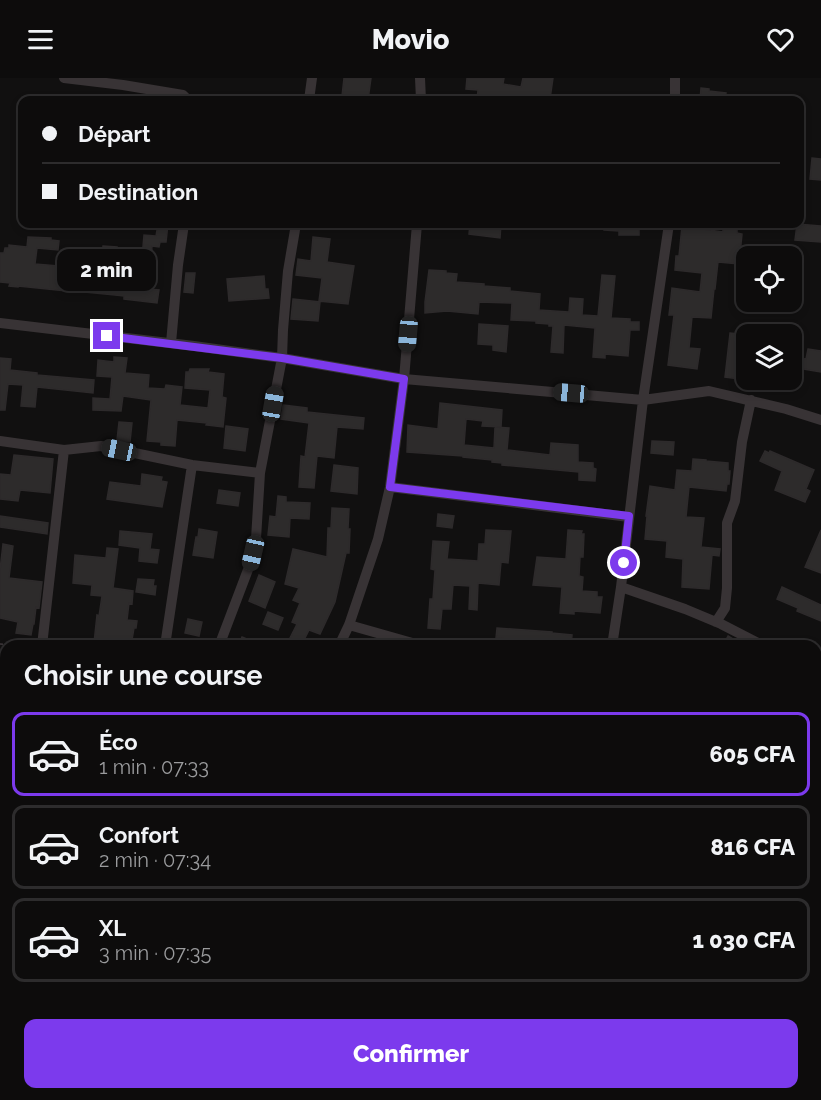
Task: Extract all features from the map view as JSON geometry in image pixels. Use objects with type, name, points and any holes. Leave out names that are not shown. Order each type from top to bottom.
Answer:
[{"type":"street","points":[[64,78],[185,96]]},
{"type":"street","points":[[310,96],[312,78]]},
{"type":"street","points":[[420,78],[421,96]]},
{"type":"street","points":[[675,78],[675,96]]},
{"type":"street","points":[[171,343],[183,228]]},
{"type":"street","points":[[221,640],[249,567],[256,538],[260,473],[282,358],[288,271],[295,228]]},
{"type":"street","points":[[342,640],[378,538],[390,487],[404,379],[417,228]]},
{"type":"street","points":[[613,640],[643,400],[668,228]]},
{"type":"street","points":[[0,323],[282,358],[404,379],[643,400],[709,391],[751,400],[821,420]]},
{"type":"street","points":[[716,622],[725,608],[727,523],[735,501],[742,442],[751,400]]},
{"type":"street","points":[[0,441],[64,450],[101,446],[192,465],[260,473]]},
{"type":"street","points":[[43,640],[64,450]]},
{"type":"street","points":[[166,640],[192,465]]},
{"type":"street","points":[[390,487],[629,516]]},
{"type":"street","points":[[621,586],[686,609],[752,640]]},
{"type":"street","points":[[349,625],[402,640]]},
{"type":"building","points":[[344,78],[371,78],[369,96],[342,96]]},
{"type":"building","points":[[467,78],[504,78],[503,84],[521,87],[523,78],[553,78],[550,96],[477,96],[478,90],[466,89]]},
{"type":"building","points":[[701,88],[726,93],[726,96],[700,96]]},
{"type":"building","points":[[812,158],[821,159],[821,180],[810,179]]},
{"type":"building","points":[[804,225],[821,226],[821,242],[795,240],[796,228],[804,228]]},
{"type":"building","points":[[157,228],[168,228],[166,242],[160,242],[159,247],[152,246],[151,258],[142,258],[144,235],[156,236]]},
{"type":"building","points":[[470,228],[501,228],[500,238],[469,234]]},
{"type":"building","points":[[604,228],[639,228],[639,235],[619,235],[619,231],[604,230]]},
{"type":"building","points":[[682,228],[723,232],[723,228],[737,228],[737,233],[742,234],[741,246],[736,246],[736,264],[718,262],[711,318],[692,317],[689,348],[700,349],[697,369],[668,365],[674,315],[669,315],[672,288],[700,292],[702,273],[675,270]]},
{"type":"building","points":[[28,237],[51,238],[51,240],[59,241],[58,250],[37,248],[35,264],[59,266],[60,254],[70,255],[66,291],[9,286],[10,283],[0,282],[0,253],[4,253],[5,248],[9,248],[9,245],[27,247]]},
{"type":"building","points":[[313,237],[330,239],[327,262],[354,266],[348,304],[319,301],[322,278],[296,275],[298,259],[311,261]]},
{"type":"building","points":[[103,246],[117,247],[116,257],[102,255]]},
{"type":"building","points":[[429,270],[457,274],[456,282],[484,284],[484,286],[510,288],[510,291],[540,294],[539,310],[569,312],[570,298],[583,299],[582,315],[598,316],[602,275],[615,276],[611,318],[639,322],[639,330],[630,330],[628,356],[605,354],[605,358],[593,357],[595,328],[564,325],[563,353],[551,352],[553,326],[536,323],[536,321],[511,320],[512,303],[479,302],[478,314],[447,311],[425,313]]},
{"type":"building","points":[[186,273],[195,273],[193,293],[184,292]]},
{"type":"building","points":[[264,276],[265,289],[268,289],[269,298],[229,301],[227,279]]},
{"type":"building","points":[[87,282],[125,287],[124,289],[159,290],[157,303],[124,299],[124,296],[85,292]]},
{"type":"building","points":[[293,299],[320,302],[318,321],[291,319]]},
{"type":"building","points":[[479,324],[508,326],[506,352],[493,350],[493,345],[478,344]]},
{"type":"building","points":[[730,333],[736,334],[736,378],[725,377]]},
{"type":"building","points":[[808,349],[821,351],[821,372],[802,369],[802,358],[806,359]]},
{"type":"building","points":[[114,357],[127,358],[125,373],[149,375],[148,388],[165,389],[166,385],[182,387],[180,405],[208,408],[210,390],[185,388],[186,372],[190,369],[209,369],[208,372],[224,374],[222,397],[226,398],[223,427],[177,420],[175,446],[161,445],[161,442],[147,441],[151,400],[123,396],[121,411],[93,410],[93,398],[110,399],[112,377],[97,376],[98,360],[114,362]]},
{"type":"building","points":[[0,358],[11,359],[10,370],[94,380],[93,393],[37,387],[35,407],[21,406],[23,385],[8,384],[5,410],[0,410]]},
{"type":"building","points":[[440,403],[502,410],[501,427],[482,426],[483,421],[466,419],[464,445],[494,448],[495,427],[509,428],[507,450],[550,455],[551,443],[578,445],[578,462],[593,463],[593,468],[596,469],[595,481],[579,480],[579,472],[502,465],[492,460],[463,456],[407,452],[408,425],[438,429]]},
{"type":"building","points":[[283,405],[307,408],[307,412],[364,418],[363,429],[337,427],[334,458],[317,456],[314,488],[299,487],[301,456],[305,457],[309,423],[281,419]]},
{"type":"building","points":[[119,422],[132,423],[130,442],[117,440]]},
{"type":"building","points":[[226,426],[248,429],[245,451],[224,448]]},
{"type":"building","points":[[652,441],[674,442],[673,455],[651,453]]},
{"type":"building","points":[[765,451],[769,453],[770,451],[814,470],[806,489],[810,491],[805,502],[775,490],[782,471],[760,461]]},
{"type":"building","points":[[14,455],[53,459],[50,493],[20,490],[18,501],[0,499],[0,474],[11,475]]},
{"type":"building","points":[[693,459],[728,463],[728,471],[730,471],[726,491],[689,487],[686,517],[704,518],[701,547],[720,549],[719,556],[712,555],[709,589],[682,587],[683,559],[666,557],[667,541],[645,539],[650,486],[675,490],[677,470],[692,471]]},
{"type":"building","points":[[334,465],[358,468],[357,494],[331,491]]},
{"type":"building","points":[[142,474],[162,477],[161,481],[167,482],[162,507],[107,499],[110,482],[141,486]]},
{"type":"building","points":[[219,490],[240,493],[238,506],[217,503]]},
{"type":"building","points":[[278,496],[286,497],[286,502],[310,503],[309,519],[290,518],[289,537],[268,535],[270,516],[276,517]]},
{"type":"building","points":[[332,508],[349,509],[349,553],[346,553],[335,602],[320,634],[309,630],[304,640],[289,640],[297,624],[292,622],[300,603],[293,600],[299,588],[285,584],[293,549],[327,557],[328,528],[331,528]]},
{"type":"building","points":[[438,514],[454,516],[452,528],[437,526]]},
{"type":"building","points":[[0,516],[48,523],[47,534],[0,527]]},
{"type":"building","points":[[199,529],[217,532],[213,558],[193,555]]},
{"type":"building","points":[[486,530],[511,531],[508,563],[501,562],[499,585],[478,583],[477,610],[469,609],[470,586],[453,585],[451,609],[442,609],[440,629],[428,628],[435,570],[431,569],[433,541],[449,542],[447,559],[478,561],[479,544],[485,544]]},
{"type":"building","points":[[568,530],[582,531],[581,534],[584,534],[579,576],[583,577],[582,591],[597,592],[597,597],[602,597],[600,613],[574,611],[574,614],[560,613],[562,587],[533,585],[537,557],[566,559]]},
{"type":"building","points":[[821,530],[821,573],[805,567]]},
{"type":"building","points":[[120,531],[152,534],[150,549],[159,550],[157,563],[139,561],[140,548],[119,545]]},
{"type":"building","points":[[3,544],[13,546],[9,578],[42,582],[39,608],[36,607],[31,635],[16,633],[18,622],[0,618],[0,570]]},
{"type":"building","points":[[107,548],[118,549],[113,588],[133,591],[127,620],[137,621],[132,640],[94,640],[102,596],[91,595],[92,585],[73,583],[75,555],[106,558]]},
{"type":"building","points":[[259,575],[275,582],[265,608],[249,601]]},
{"type":"building","points":[[138,579],[154,580],[155,595],[136,592]]},
{"type":"building","points":[[782,587],[821,605],[821,621],[777,599]]},
{"type":"building","points":[[268,612],[283,618],[278,630],[263,624]]},
{"type":"building","points":[[188,619],[202,622],[199,636],[185,633]]},
{"type":"building","points":[[497,628],[572,635],[572,640],[496,638]]},
{"type":"route","points":[[107,336],[282,358],[404,379],[390,487],[629,516],[624,563]]}]
